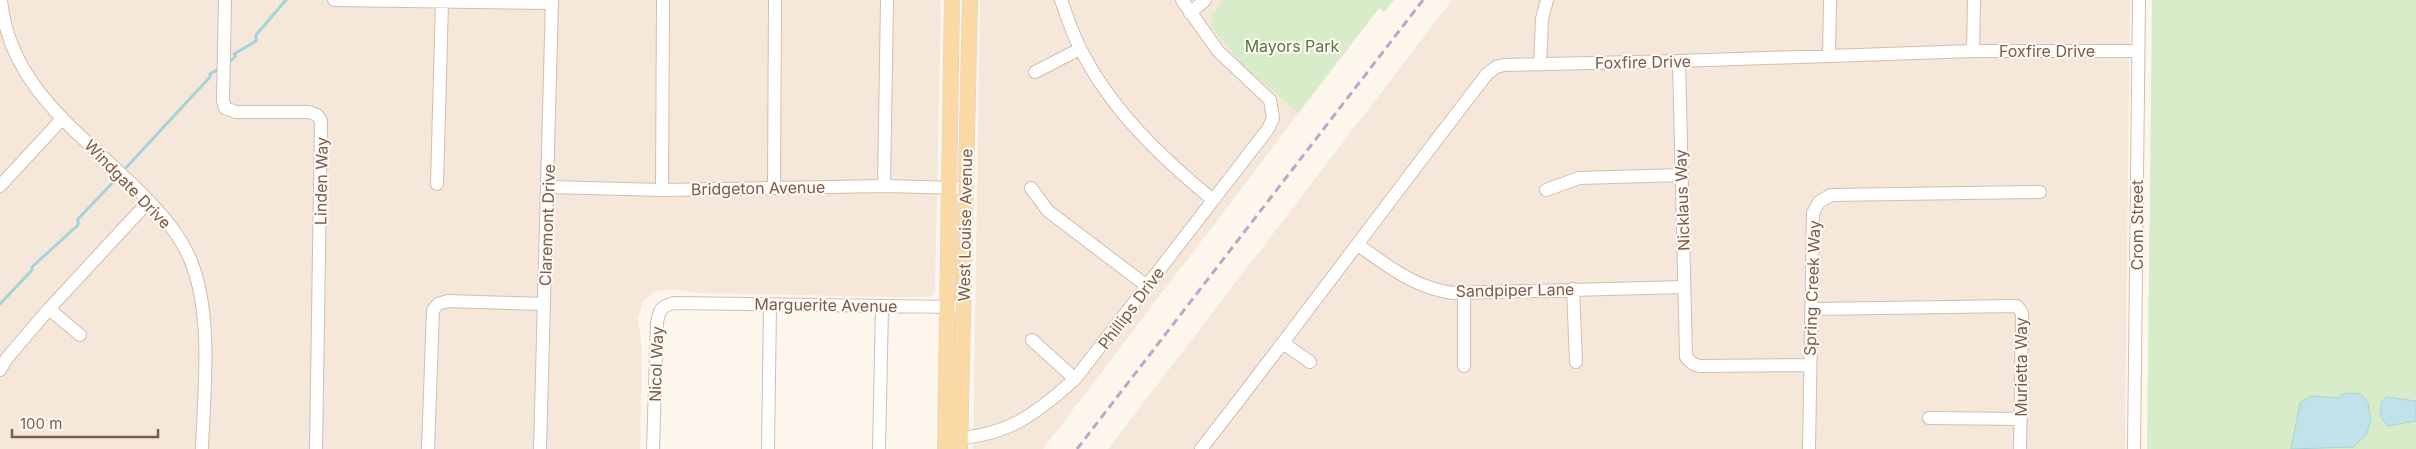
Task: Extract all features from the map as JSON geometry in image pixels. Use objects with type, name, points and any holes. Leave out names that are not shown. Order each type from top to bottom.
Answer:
[{"type":"main road","name":"West Louise Avenue","points":[[952,0],[947,307],[953,443]]},
{"type":"main road","name":"West Louise Avenue","points":[[953,443],[964,308],[970,0]]},
{"type":"street","name":"Windgate Drive","points":[[1,0],[2,23],[16,58],[32,84],[62,119],[149,201],[175,231],[190,259],[199,283],[203,320],[202,449]]},
{"type":"street","name":"Linden Way","points":[[225,0],[223,100],[225,108],[236,112],[309,112],[317,115],[321,120],[316,449]]},
{"type":"street","points":[[334,0],[552,2]]},
{"type":"street","points":[[662,190],[664,0]]},
{"type":"street","points":[[774,188],[775,0]]},
{"type":"street","points":[[884,186],[887,0]]},
{"type":"street","points":[[1061,0],[1080,49],[1112,100],[1144,138],[1169,163],[1213,200]]},
{"type":"street","points":[[1182,0],[1190,13],[1206,0]]},
{"type":"street","points":[[1540,64],[1542,19],[1547,0]]},
{"type":"street","points":[[1829,56],[1830,0]]},
{"type":"street","points":[[1973,50],[1974,0]]},
{"type":"street","name":"Crom Street","points":[[2134,449],[2139,0]]},
{"type":"street","points":[[437,184],[442,2]]},
{"type":"street","name":"Claremont Drive","points":[[540,449],[549,187],[552,2]]},
{"type":"street","name":"Phillips Drive","points":[[953,443],[985,435],[1021,421],[1044,408],[1075,379],[1268,129],[1273,118],[1270,100],[1218,51],[1190,13]]},
{"type":"street","points":[[1035,72],[1080,49]]},
{"type":"street","name":"Foxfire Drive","points":[[1201,449],[1284,343],[1487,74],[1496,67],[1504,65],[1678,61],[1973,50],[2138,51]]},
{"type":"street","name":"Nicklaus Way","points":[[1678,61],[1686,357],[1693,364],[1700,366],[1809,365]]},
{"type":"street","points":[[0,186],[62,119]]},
{"type":"street","points":[[1546,190],[1579,178],[1681,175]]},
{"type":"street","name":"Bridgeton Avenue","points":[[549,187],[662,190],[884,186],[966,188]]},
{"type":"street","points":[[1030,188],[1048,211],[1147,286]]},
{"type":"street","name":"Spring Creek Way","points":[[1809,449],[1813,213],[1819,202],[1831,194],[2040,192]]},
{"type":"street","points":[[0,370],[7,358],[49,309],[149,201]]},
{"type":"street","name":"Sandpiper Lane","points":[[1358,245],[1396,273],[1433,290],[1464,293],[1684,287]]},
{"type":"street","points":[[1573,289],[1576,362]]},
{"type":"street","points":[[1464,293],[1464,366]]},
{"type":"street","points":[[428,449],[433,310],[438,304],[448,301],[544,304]]},
{"type":"street","name":"Marguerite Avenue","points":[[688,303],[964,308]]},
{"type":"street","name":"Nicol Way","points":[[654,449],[659,311],[664,305],[688,303]]},
{"type":"street","points":[[768,449],[770,304]]},
{"type":"street","name":"Murietta Way","points":[[1812,309],[2011,305],[2021,309],[2020,449]]},
{"type":"street","points":[[879,449],[882,307]]},
{"type":"street","points":[[49,309],[80,335]]},
{"type":"street","points":[[1032,340],[1075,379]]},
{"type":"street","points":[[1284,343],[1310,362]]},
{"type":"street","points":[[1929,418],[2021,419]]},
{"type":"shaded area","points":[[0,0],[941,0],[935,293],[930,297],[891,297],[697,293],[675,289],[654,292],[643,301],[638,319],[642,349],[640,449],[0,449]]},
{"type":"shaded area","points":[[980,0],[1393,0],[1384,12],[1379,8],[1043,449],[973,449]]},
{"type":"shaded area","points":[[1452,0],[2130,0],[2125,449],[1108,449]]},
{"type":"green space","name":"Mayors Park","points":[[1224,0],[1394,0],[1384,12],[1379,8],[1298,113],[1243,65],[1211,27],[1212,16]]},
{"type":"green space","points":[[2152,0],[2416,0],[2416,449],[2147,449]]},
{"type":"water","points":[[2345,393],[2361,394],[2368,403],[2371,421],[2366,435],[2353,447],[2291,449],[2300,403],[2311,396],[2339,398]]},
{"type":"water","points":[[2387,397],[2416,401],[2416,421],[2387,426],[2382,419],[2380,407]]},
{"type":"waterway","points":[[227,64],[236,56],[234,54],[256,41],[256,35],[286,0]]},
{"type":"waterway","points":[[122,172],[210,77],[210,74],[220,68]]},
{"type":"waterway","points":[[0,304],[32,270],[32,267],[78,225],[78,219],[118,177]]},
{"type":"railway","points":[[1077,449],[1423,0]]}]
